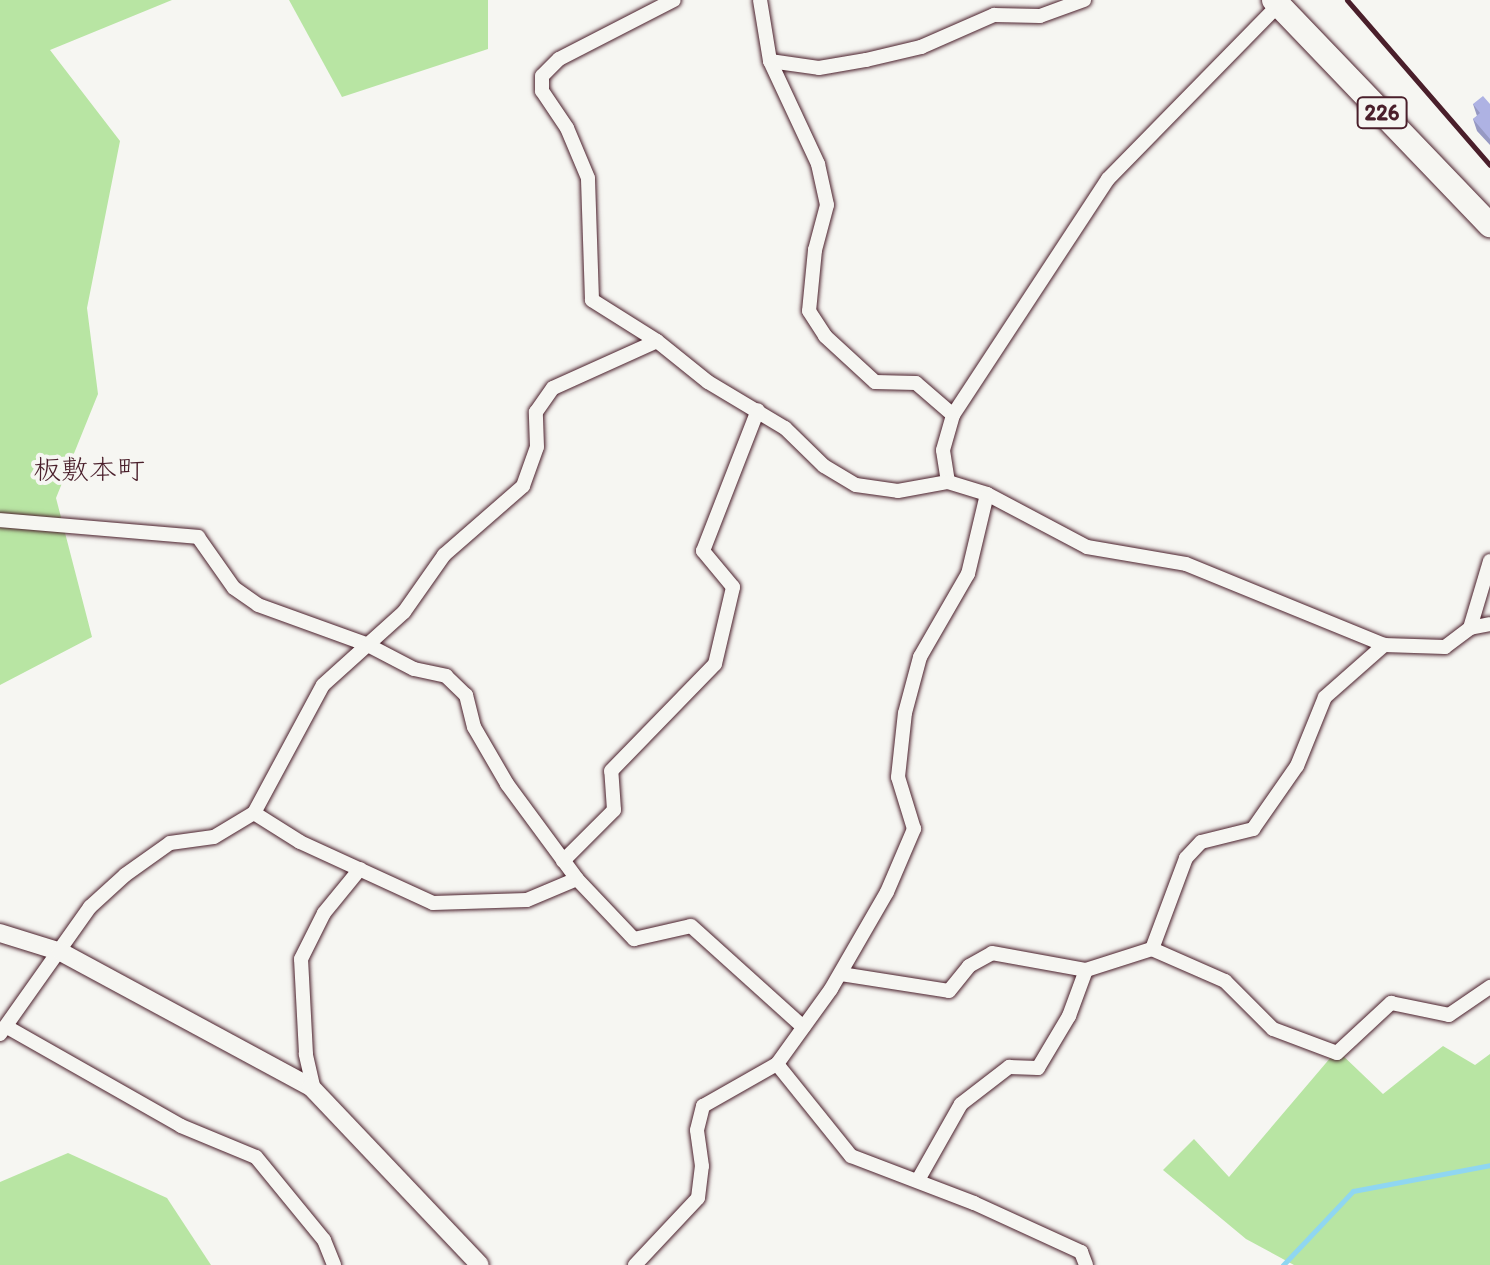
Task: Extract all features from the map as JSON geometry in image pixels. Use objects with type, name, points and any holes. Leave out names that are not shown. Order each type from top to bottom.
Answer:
[{"type":"highway","name":"226","points":[[1279,2],[1490,225]]},
{"type":"street","points":[[674,0],[559,59],[542,76],[542,91],[567,128],[588,178],[592,300],[657,341],[708,382],[785,428],[824,466],[856,485],[898,491],[948,482],[987,494],[1087,547],[1186,564],[1384,645],[1445,647],[1470,628],[1490,624]]},
{"type":"street","points":[[760,0],[770,61],[818,164],[827,205],[815,250],[809,311],[825,336],[875,382],[916,383],[953,415]]},
{"type":"street","points":[[770,61],[819,68],[866,60],[921,47],[994,15],[1040,16],[1084,0]]},
{"type":"street","points":[[948,482],[943,450],[953,415],[1108,179],[1279,2]]},
{"type":"street","points":[[334,1265],[324,1240],[256,1157],[181,1126],[3,1030],[90,907],[125,875],[170,843],[214,837],[254,813],[323,685],[411,604],[444,555],[523,486],[537,447],[536,412],[553,388],[657,341]]},
{"type":"street","points":[[563,861],[614,810],[611,771],[715,664],[733,587],[703,551],[758,410]]},
{"type":"street","points":[[635,1265],[698,1198],[702,1166],[697,1130],[703,1106],[777,1064],[841,974],[887,892],[914,829],[898,777],[905,713],[920,657],[968,574],[987,494]]},
{"type":"street","points":[[0,520],[198,537],[234,588],[258,605],[366,644],[414,669],[446,676],[466,695],[480,738],[563,861],[634,939],[691,926],[803,1027]]},
{"type":"street","points":[[1470,628],[1490,561]]},
{"type":"street","points":[[1152,949],[1186,858],[1201,842],[1253,829],[1297,766],[1325,697],[1384,645]]},
{"type":"street","points":[[254,813],[360,869],[433,903],[527,900],[577,879]]},
{"type":"street","points":[[314,1090],[306,1054],[301,959],[324,913],[360,869]]},
{"type":"street","points":[[0,933],[61,952],[314,1090],[480,1265]]},
{"type":"street","points":[[841,974],[949,991],[969,966],[992,953],[1086,970],[1152,949],[1225,981],[1273,1029],[1337,1053],[1391,1003],[1449,1015],[1490,987]]},
{"type":"street","points":[[918,1180],[961,1104],[1009,1067],[1038,1068],[1069,1016],[1086,970]]},
{"type":"street","points":[[777,1064],[851,1156],[918,1180],[1081,1252],[1086,1265]]},
{"type":"green space","points":[[0,0],[172,0],[50,50],[120,141],[87,308],[98,394],[56,498],[92,637],[0,685]]},
{"type":"green space","points":[[289,0],[488,0],[488,49],[342,97]]},
{"type":"green space","points":[[1443,1046],[1475,1065],[1490,1054],[1490,1265],[1294,1265],[1246,1239],[1163,1170],[1194,1139],[1229,1177],[1337,1050],[1383,1094]]},
{"type":"green space","points":[[68,1153],[167,1198],[211,1265],[0,1265],[0,1182]]},
{"type":"building","points":[[1483,96],[1490,104],[1490,139],[1473,119],[1480,113],[1473,104]]},
{"type":"waterway","points":[[1283,1265],[1353,1191],[1490,1165]]},
{"type":"railway","points":[[1347,0],[1490,165]]},
{"type":"district","name":"板敷本町","points":[[89,469]]}]
